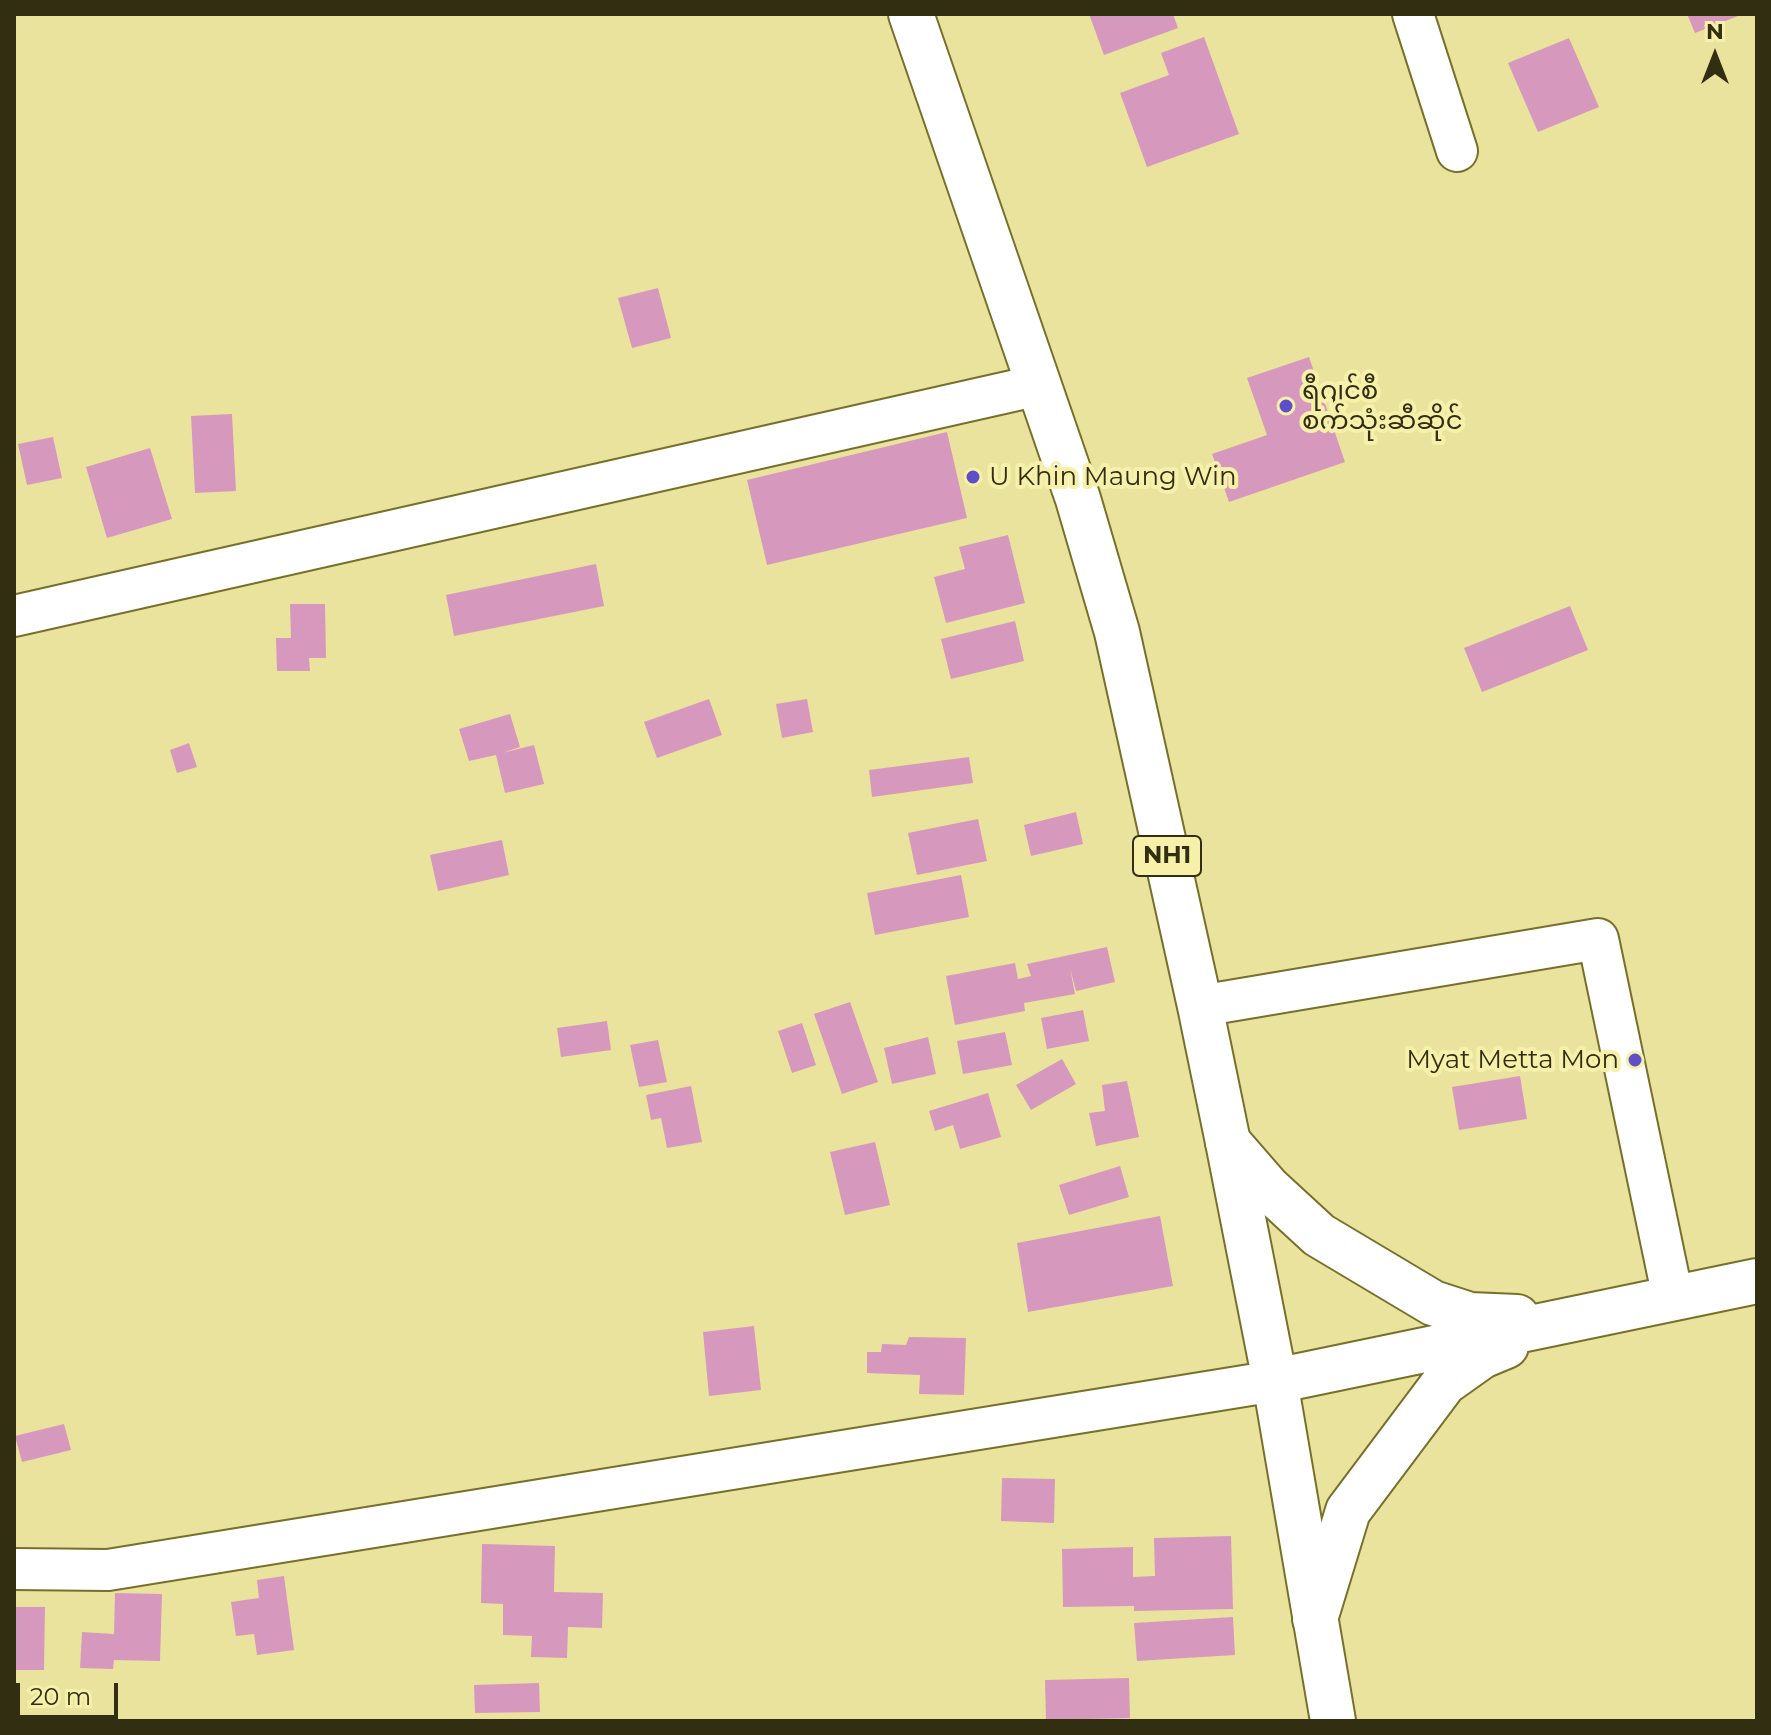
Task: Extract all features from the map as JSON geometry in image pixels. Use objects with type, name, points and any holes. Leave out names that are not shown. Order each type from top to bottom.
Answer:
[{"type":"main road","name":"NH1","points":[[911,14],[1078,499],[1117,632],[1228,1142],[1275,1381],[1333,1721]]},
{"type":"main road","points":[[1228,1142],[1268,1188],[1319,1235],[1433,1303],[1470,1315],[1567,1320]]},
{"type":"main road","points":[[1275,1381],[1757,1281]]},
{"type":"main road","points":[[1315,1619],[1348,1511],[1444,1383],[1482,1356],[1567,1320]]},
{"type":"street","points":[[1413,14],[1457,151]]},
{"type":"street","points":[[14,616],[1039,385]]},
{"type":"street","points":[[1200,1006],[1598,939],[1673,1298]]},
{"type":"street","points":[[14,1569],[108,1570],[1275,1381]]},
{"type":"building","points":[[1089,14],[1173,14],[1178,28],[1104,55]]},
{"type":"building","points":[[1687,14],[1743,14],[1695,33]]},
{"type":"building","points":[[1204,37],[1239,134],[1147,167],[1120,93],[1169,75],[1161,53]]},
{"type":"building","points":[[1569,38],[1599,107],[1538,132],[1508,63]]},
{"type":"building","points":[[658,288],[671,338],[632,348],[618,298]]},
{"type":"building","points":[[1309,357],[1345,462],[1229,502],[1212,454],[1267,435],[1247,378]]},
{"type":"building","points":[[232,414],[236,491],[195,493],[191,416]]},
{"type":"building","points":[[947,432],[967,518],[767,565],[747,480]]},
{"type":"building","points":[[53,437],[62,478],[27,485],[18,444]]},
{"type":"building","points":[[150,448],[172,519],[107,538],[86,467]]},
{"type":"building","points":[[1008,535],[1025,603],[946,623],[934,577],[965,569],[959,547]]},
{"type":"building","points":[[596,564],[604,606],[454,636],[446,595]]},
{"type":"building","points":[[290,604],[325,604],[326,658],[309,658],[310,671],[277,671],[276,638],[291,638]]},
{"type":"building","points":[[1570,606],[1588,650],[1482,692],[1464,648]]},
{"type":"building","points":[[1015,621],[1024,661],[951,679],[941,639]]},
{"type":"building","points":[[709,699],[722,735],[657,758],[644,722]]},
{"type":"building","points":[[807,699],[813,732],[782,738],[776,704]]},
{"type":"building","points":[[510,714],[520,747],[502,753],[534,745],[544,784],[505,793],[496,755],[469,761],[459,729]]},
{"type":"building","points":[[189,743],[197,767],[177,773],[170,750]]},
{"type":"building","points":[[969,757],[973,783],[872,797],[869,770]]},
{"type":"building","points":[[1076,812],[1083,844],[1031,856],[1024,825]]},
{"type":"building","points":[[978,819],[987,861],[917,875],[908,833]]},
{"type":"building","points":[[502,840],[509,875],[438,891],[430,855]]},
{"type":"building","points":[[961,875],[969,917],[875,935],[867,893]]},
{"type":"building","points":[[1107,947],[1115,982],[1076,991],[1070,968],[1075,994],[1024,1003],[1025,1011],[955,1025],[946,976],[1015,963],[1018,979],[1031,976],[1027,964]]},
{"type":"building","points":[[850,1002],[878,1082],[842,1094],[814,1014]]},
{"type":"building","points":[[1083,1010],[1089,1041],[1047,1049],[1041,1018]]},
{"type":"building","points":[[607,1021],[611,1050],[561,1057],[557,1028]]},
{"type":"building","points":[[802,1023],[816,1065],[792,1073],[778,1031]]},
{"type":"building","points":[[1005,1032],[1012,1065],[963,1074],[957,1041]]},
{"type":"building","points":[[928,1037],[936,1074],[892,1084],[884,1048]]},
{"type":"building","points":[[658,1040],[667,1082],[639,1087],[630,1045]]},
{"type":"building","points":[[1062,1059],[1076,1084],[1031,1110],[1016,1085]]},
{"type":"building","points":[[1520,1076],[1527,1119],[1459,1130],[1452,1087]]},
{"type":"building","points":[[1127,1081],[1139,1137],[1096,1146],[1089,1113],[1105,1111],[1102,1085]]},
{"type":"building","points":[[691,1086],[702,1142],[667,1148],[661,1118],[651,1120],[646,1095]]},
{"type":"building","points":[[988,1093],[1001,1137],[960,1149],[953,1125],[935,1131],[929,1111]]},
{"type":"building","points":[[875,1142],[890,1205],[845,1215],[830,1152]]},
{"type":"building","points":[[1120,1166],[1129,1197],[1069,1215],[1059,1185]]},
{"type":"building","points":[[1160,1216],[1173,1286],[1028,1312],[1017,1243]]},
{"type":"building","points":[[754,1326],[761,1390],[709,1396],[703,1332]]},
{"type":"building","points":[[909,1337],[966,1338],[964,1395],[919,1394],[920,1375],[867,1373],[867,1352],[881,1352],[882,1344],[906,1345]]},
{"type":"building","points":[[64,1424],[71,1450],[22,1462],[15,1436]]},
{"type":"building","points":[[1002,1478],[1055,1479],[1054,1523],[1001,1521]]},
{"type":"building","points":[[1231,1536],[1233,1609],[1134,1611],[1134,1606],[1063,1607],[1062,1549],[1133,1547],[1133,1577],[1155,1576],[1154,1538]]},
{"type":"building","points":[[482,1544],[555,1546],[554,1592],[603,1593],[602,1628],[568,1627],[567,1658],[531,1657],[532,1636],[503,1635],[503,1604],[481,1603]]},
{"type":"building","points":[[284,1576],[294,1650],[257,1655],[254,1634],[236,1636],[231,1602],[259,1598],[257,1580]]},
{"type":"building","points":[[115,1593],[162,1594],[160,1661],[114,1660],[113,1669],[80,1668],[82,1632],[114,1634]]},
{"type":"building","points":[[14,1607],[45,1607],[44,1670],[14,1670]]},
{"type":"building","points":[[1233,1617],[1235,1655],[1137,1661],[1134,1623]]},
{"type":"building","points":[[1129,1678],[1130,1718],[1046,1720],[1045,1680]]},
{"type":"building","points":[[539,1683],[540,1712],[475,1713],[474,1685]]},
{"type":"place","name":"ရီဂျင်စီ စက်သုံးဆီဆိုင်","points":[[1286,406]]},
{"type":"place","name":"U Khin Maung Win","points":[[973,477]]},
{"type":"place","name":"Myat Metta Mon","points":[[1635,1060]]}]
